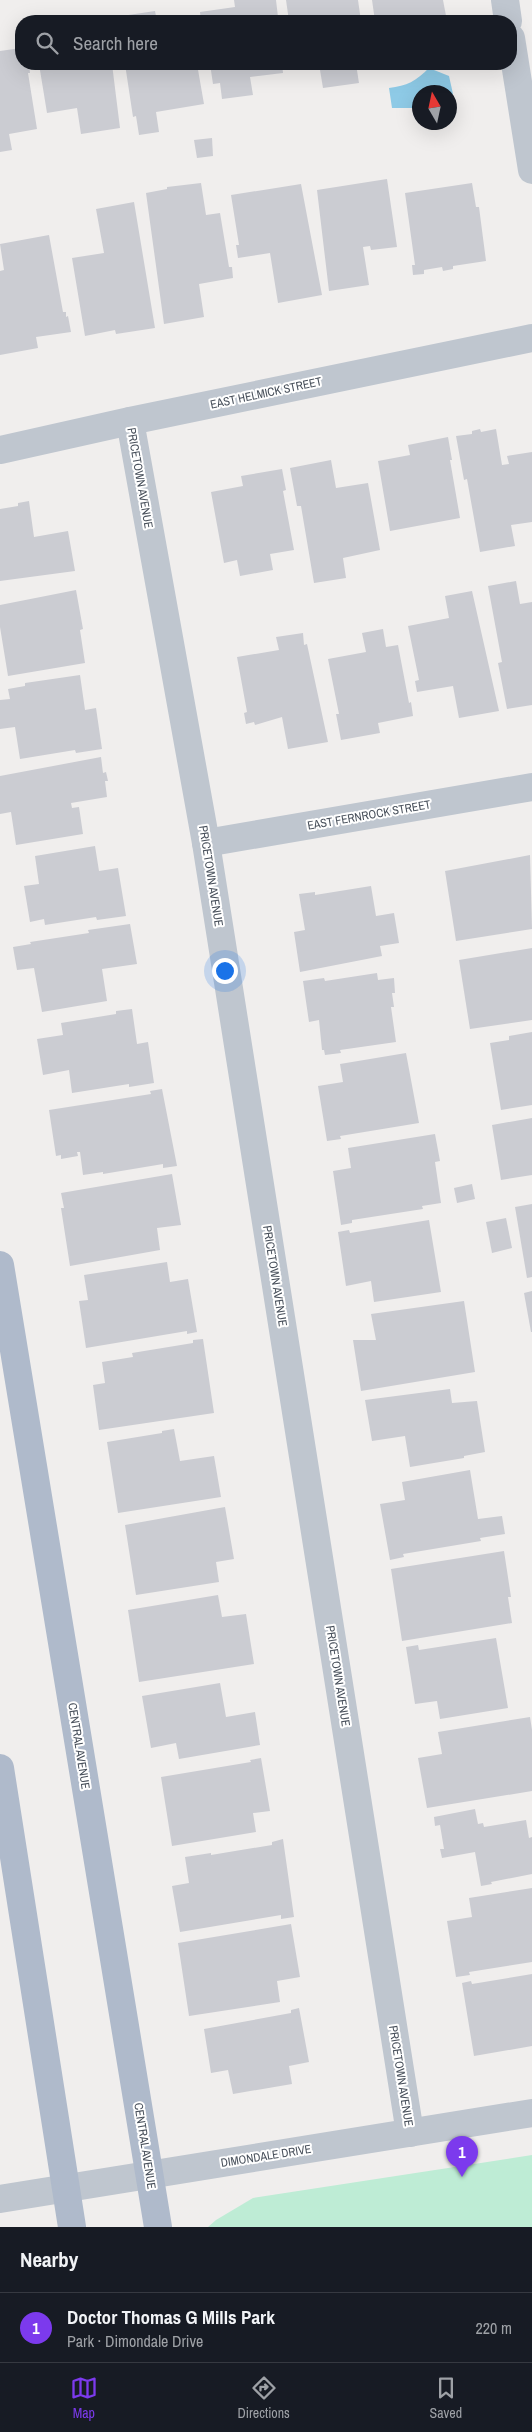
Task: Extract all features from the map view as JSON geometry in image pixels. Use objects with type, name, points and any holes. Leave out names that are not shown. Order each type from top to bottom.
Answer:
[{"type":"main road","name":"CENTRAL AVENUE","points":[[0,1265],[158,2227]]},
{"type":"main road","points":[[0,1768],[72,2227]]},
{"type":"street","points":[[504,0],[507,15]]},
{"type":"street","points":[[516,70],[532,170]]},
{"type":"street","name":"EAST HELMICK STREET","points":[[0,450],[130,421],[532,338]]},
{"type":"street","name":"PRICETOWN AVENUE","points":[[130,421],[206,843],[410,2134]]},
{"type":"street","name":"EAST FERNROCK STREET","points":[[206,843],[532,787]]},
{"type":"street","name":"DIMONDALE DRIVE","points":[[0,2199],[532,2113]]},
{"type":"green space","points":[[532,2155],[532,2227],[208,2227],[216,2220],[253,2198]]},
{"type":"water","points":[[427,70],[434,70],[449,76],[451,85],[412,85],[412,108],[392,108],[389,88],[411,82]]},
{"type":"building","points":[[234,0],[276,0],[278,15],[200,15],[200,12],[235,7]]},
{"type":"building","points":[[286,0],[358,0],[360,15],[288,15]]},
{"type":"building","points":[[372,0],[443,0],[446,15],[374,15]]},
{"type":"building","points":[[155,11],[156,15],[128,15]]},
{"type":"building","points":[[15,49],[15,70],[30,70],[30,73],[28,73],[37,129],[9,134],[12,150],[0,152],[0,51]]},
{"type":"building","points":[[40,70],[113,70],[120,128],[81,134],[77,108],[47,113]]},
{"type":"building","points":[[126,70],[198,70],[204,104],[156,112],[159,132],[139,135],[136,116],[133,117]]},
{"type":"building","points":[[211,70],[283,70],[283,73],[250,77],[253,95],[222,99],[220,83],[213,84]]},
{"type":"building","points":[[320,70],[357,70],[359,83],[323,88]]},
{"type":"building","points":[[212,138],[213,156],[197,158],[194,140]]},
{"type":"building","points":[[387,179],[397,247],[371,250],[370,246],[363,247],[369,285],[329,291],[317,190]]},
{"type":"building","points":[[201,183],[206,215],[220,213],[229,267],[232,267],[233,278],[199,284],[204,317],[164,324],[146,193],[167,189],[167,187]]},
{"type":"building","points":[[472,183],[476,207],[479,207],[486,261],[453,266],[453,269],[443,271],[442,267],[424,270],[424,274],[413,275],[412,265],[415,265],[405,193]]},
{"type":"building","points":[[301,184],[322,295],[278,303],[270,253],[238,258],[236,245],[239,245],[231,195]]},
{"type":"building","points":[[134,202],[155,328],[116,334],[115,330],[85,336],[72,258],[104,253],[96,209]]},
{"type":"building","points":[[49,235],[63,312],[66,312],[66,317],[68,316],[71,332],[36,337],[38,348],[0,355],[0,271],[4,270],[0,244]]},
{"type":"building","points":[[480,429],[481,432],[496,429],[502,465],[509,464],[507,456],[532,452],[532,522],[511,525],[515,546],[480,552],[467,479],[464,480],[456,436],[472,434],[472,431]]},
{"type":"building","points":[[448,437],[460,518],[390,531],[378,461],[410,455],[408,445]]},
{"type":"building","points":[[331,460],[336,488],[368,483],[380,550],[343,558],[346,578],[314,583],[301,506],[297,506],[290,468]]},
{"type":"building","points":[[282,469],[286,490],[283,491],[294,550],[270,554],[273,570],[240,576],[237,560],[224,563],[211,492],[243,486],[241,476]]},
{"type":"building","points":[[29,501],[34,537],[68,531],[75,571],[0,581],[0,509],[18,506],[18,503]]},
{"type":"building","points":[[516,581],[520,604],[532,602],[532,705],[507,709],[498,663],[502,662],[488,586]]},
{"type":"building","points":[[76,590],[83,629],[80,630],[85,663],[8,676],[0,627],[0,605]]},
{"type":"building","points":[[472,591],[499,711],[459,718],[453,686],[417,692],[415,681],[419,680],[408,626],[449,618],[445,596]]},
{"type":"building","points":[[383,629],[386,647],[398,645],[413,716],[378,723],[380,733],[341,740],[336,714],[339,714],[328,659],[366,652],[362,633]]},
{"type":"building","points":[[303,633],[304,645],[307,644],[328,742],[288,749],[282,717],[255,725],[254,722],[246,724],[244,713],[247,712],[237,657],[279,650],[276,637]]},
{"type":"building","points":[[80,675],[85,710],[96,708],[102,749],[76,753],[75,750],[20,759],[15,727],[0,729],[0,700],[10,699],[8,689],[25,686],[25,683]]},
{"type":"building","points":[[101,757],[103,773],[106,772],[108,781],[105,781],[107,797],[71,803],[72,808],[79,807],[83,834],[16,845],[11,812],[0,814],[0,776]]},
{"type":"building","points":[[95,846],[99,871],[118,868],[126,916],[97,920],[96,917],[45,925],[44,919],[30,922],[24,886],[39,884],[35,856]]},
{"type":"building","points":[[530,855],[532,929],[456,941],[445,871]]},
{"type":"building","points":[[371,886],[376,916],[394,913],[399,943],[380,946],[382,956],[300,972],[294,932],[305,930],[299,894],[315,892],[315,895]]},
{"type":"building","points":[[130,924],[137,964],[102,969],[107,1001],[42,1012],[34,968],[17,970],[13,947],[31,944],[30,942],[89,933],[88,930]]},
{"type":"building","points":[[532,948],[532,1020],[470,1029],[459,960]]},
{"type":"building","points":[[377,973],[378,980],[394,978],[395,993],[392,993],[394,1007],[391,1007],[396,1042],[340,1050],[341,1053],[325,1055],[324,1050],[322,1050],[319,1020],[309,1022],[303,981],[324,978],[325,981]]},
{"type":"building","points":[[132,1009],[137,1044],[148,1042],[154,1083],[129,1087],[129,1084],[72,1093],[69,1070],[43,1075],[37,1039],[63,1035],[61,1023],[116,1014],[116,1011]]},
{"type":"building","points":[[532,1032],[532,1105],[501,1110],[490,1043],[509,1040],[509,1036]]},
{"type":"building","points":[[406,1053],[419,1123],[340,1136],[341,1139],[327,1141],[318,1086],[343,1082],[340,1064]]},
{"type":"building","points":[[162,1089],[177,1166],[163,1168],[163,1164],[103,1174],[103,1172],[83,1175],[80,1152],[77,1152],[78,1156],[61,1159],[61,1155],[56,1156],[49,1110],[151,1094],[150,1091]]},
{"type":"building","points":[[532,1118],[532,1175],[501,1180],[492,1125]]},
{"type":"building","points":[[435,1134],[440,1161],[435,1162],[441,1203],[422,1206],[423,1209],[352,1220],[352,1223],[341,1225],[333,1171],[351,1168],[348,1148]]},
{"type":"building","points":[[172,1174],[181,1225],[157,1228],[160,1250],[70,1266],[61,1208],[64,1208],[61,1193]]},
{"type":"building","points":[[472,1184],[475,1199],[457,1203],[454,1188]]},
{"type":"building","points":[[532,1204],[532,1277],[527,1278],[515,1207]]},
{"type":"building","points":[[506,1218],[512,1248],[492,1253],[486,1222]]},
{"type":"building","points":[[429,1220],[441,1292],[374,1302],[371,1281],[346,1286],[338,1232],[349,1230],[350,1233]]},
{"type":"building","points":[[167,1262],[170,1282],[188,1279],[197,1332],[187,1334],[187,1331],[86,1348],[79,1301],[88,1300],[84,1275]]},
{"type":"building","points":[[532,1291],[532,1332],[531,1332],[524,1293]]},
{"type":"building","points":[[464,1301],[475,1372],[361,1391],[353,1340],[376,1340],[371,1314]]},
{"type":"building","points":[[203,1339],[214,1413],[99,1430],[93,1385],[105,1383],[102,1362],[133,1357],[132,1353],[193,1343],[193,1340]]},
{"type":"building","points":[[450,1389],[452,1403],[477,1401],[485,1452],[464,1456],[464,1458],[410,1467],[405,1436],[372,1441],[365,1400]]},
{"type":"building","points":[[174,1429],[180,1461],[214,1456],[221,1497],[118,1513],[107,1442],[162,1433],[162,1431]]},
{"type":"building","points":[[470,1470],[478,1519],[502,1516],[505,1534],[480,1538],[481,1541],[403,1554],[404,1557],[390,1560],[380,1504],[405,1500],[402,1482]]},
{"type":"building","points":[[225,1507],[234,1559],[216,1562],[219,1582],[136,1595],[125,1525]]},
{"type":"building","points":[[504,1551],[511,1597],[508,1597],[512,1623],[402,1641],[391,1569]]},
{"type":"building","points":[[218,1595],[222,1617],[246,1614],[254,1664],[139,1682],[128,1610]]},
{"type":"building","points":[[496,1638],[508,1708],[440,1719],[437,1701],[415,1704],[406,1647],[418,1645],[419,1650]]},
{"type":"building","points":[[220,1683],[226,1717],[255,1712],[260,1745],[179,1759],[176,1743],[151,1748],[142,1696]]},
{"type":"building","points":[[530,1717],[532,1730],[532,1791],[427,1808],[418,1758],[442,1754],[438,1732]]},
{"type":"building","points":[[261,1758],[270,1811],[253,1813],[256,1832],[172,1846],[161,1777],[251,1762],[250,1760]]},
{"type":"building","points":[[475,1809],[478,1824],[483,1823],[484,1827],[526,1820],[529,1838],[532,1837],[532,1874],[491,1882],[492,1884],[481,1886],[475,1852],[442,1858],[440,1849],[444,1849],[440,1825],[435,1826],[434,1817]]},
{"type":"building","points":[[283,1839],[294,1917],[281,1919],[281,1915],[180,1932],[172,1886],[189,1883],[185,1857],[211,1853],[211,1855],[272,1845],[272,1842]]},
{"type":"building","points":[[532,1888],[532,1962],[469,1972],[470,1975],[456,1977],[447,1921],[472,1917],[469,1898]]},
{"type":"building","points":[[291,1924],[300,1977],[277,1981],[280,2002],[189,2016],[178,1943]]},
{"type":"building","points":[[532,1974],[532,2046],[474,2056],[462,1983],[471,1981],[472,1984]]},
{"type":"building","points":[[299,2008],[309,2062],[289,2066],[292,2084],[233,2094],[228,2070],[211,2073],[204,2029],[291,2013],[291,2010]]},
{"type":"place","name":"Doctor Thomas G Mills Park","points":[[462,2177]]}]
